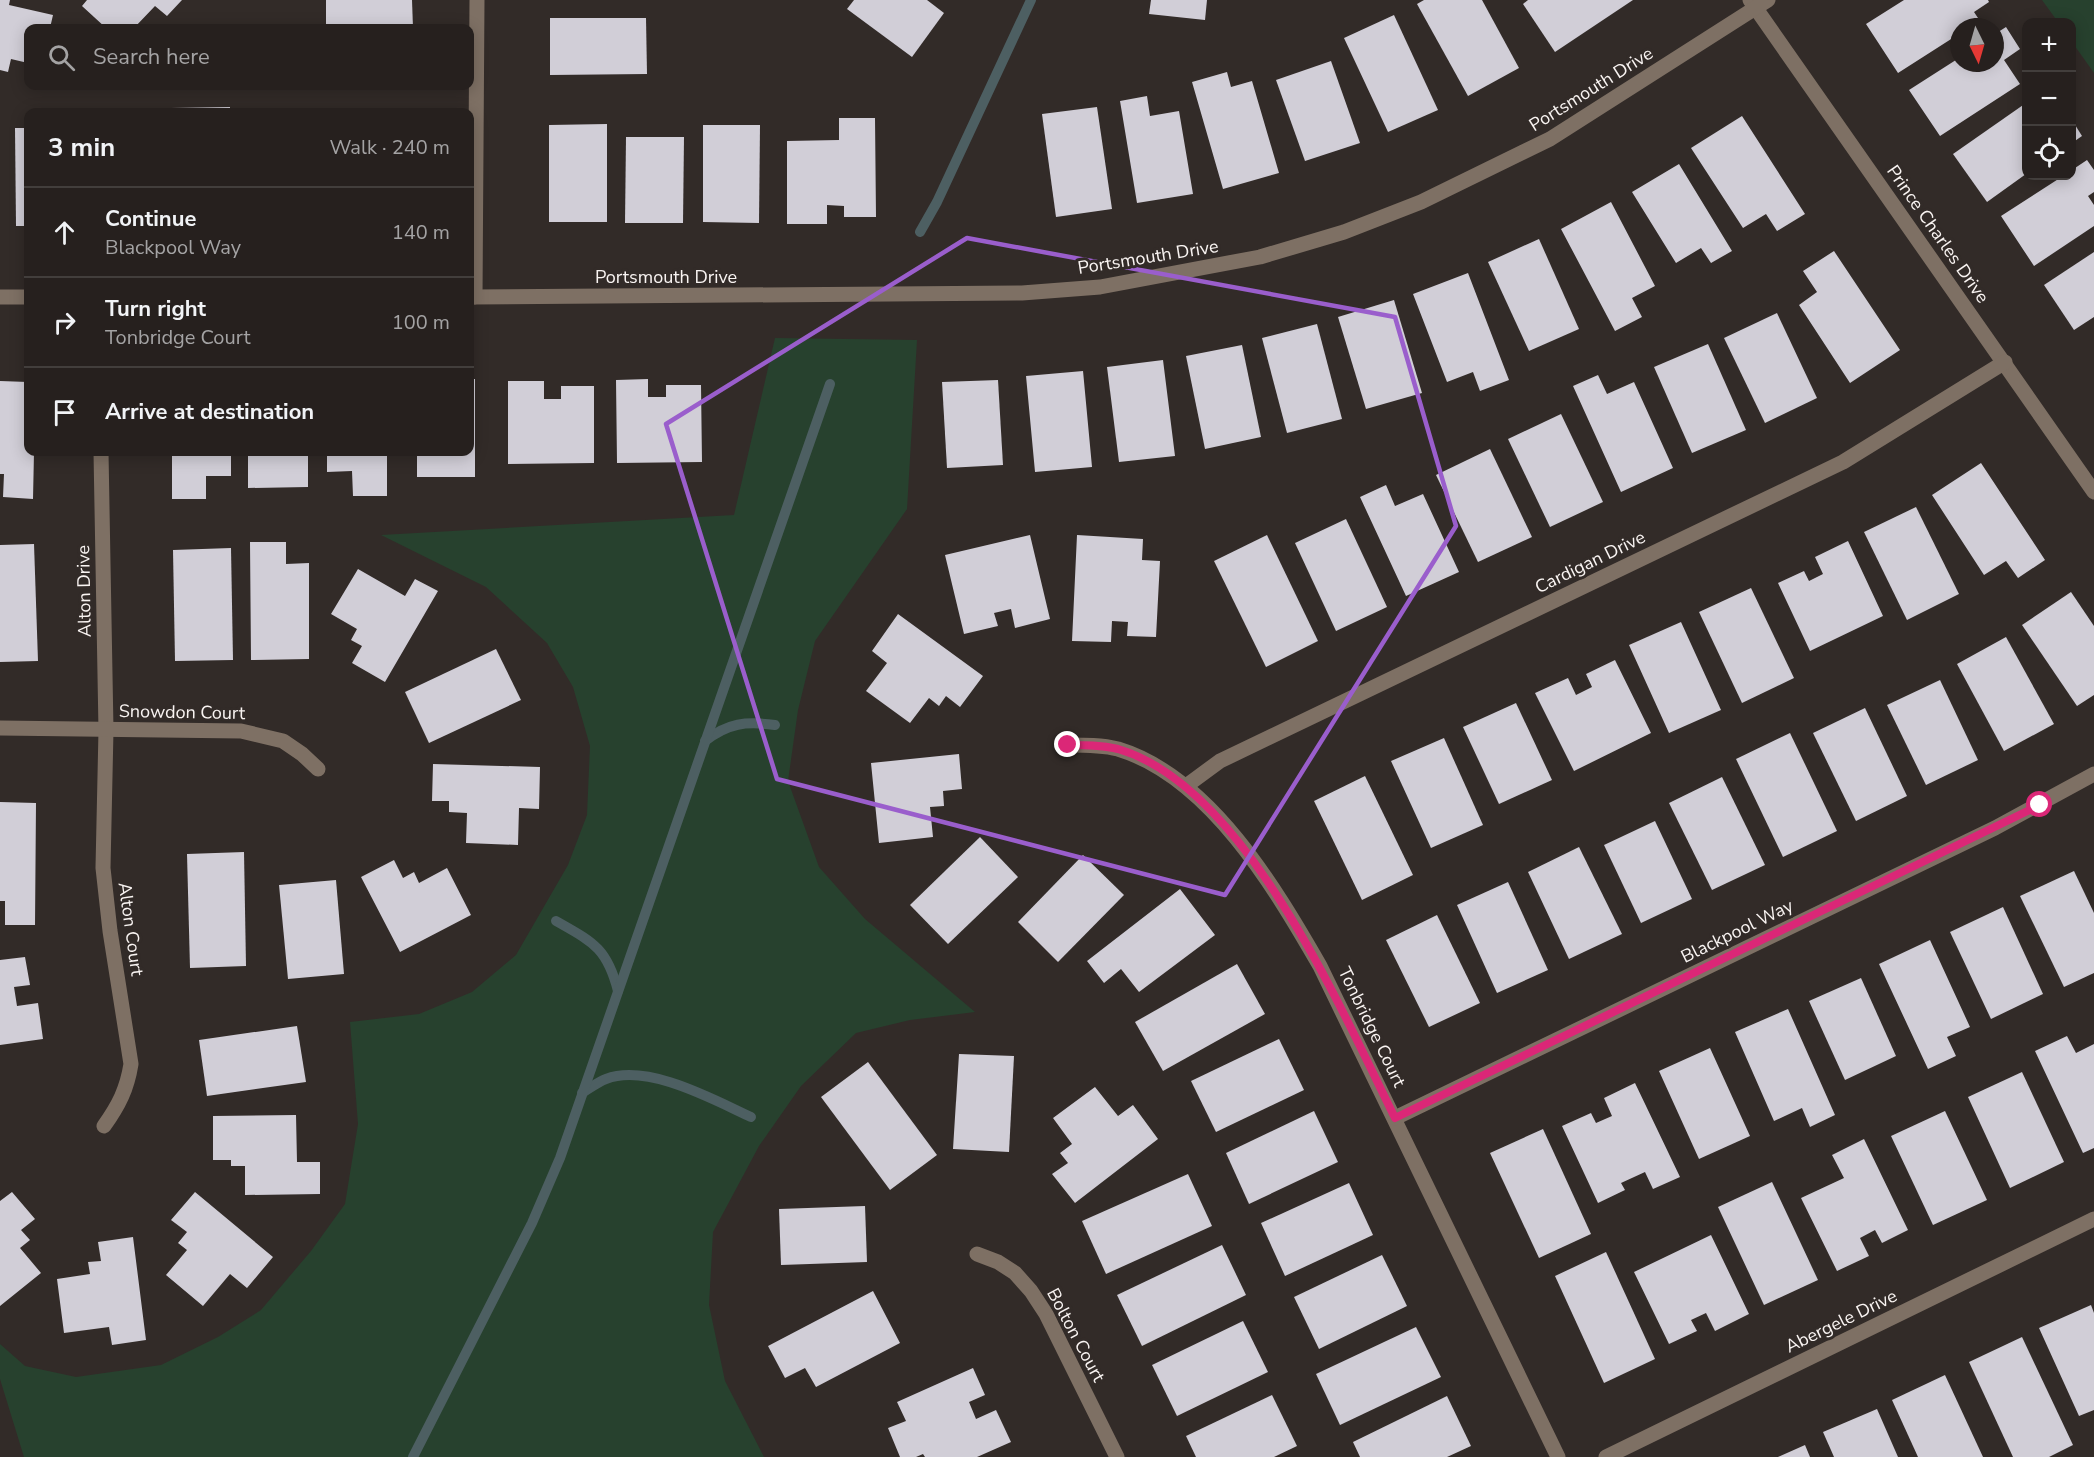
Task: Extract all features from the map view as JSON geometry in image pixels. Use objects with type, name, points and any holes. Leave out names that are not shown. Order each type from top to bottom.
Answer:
[{"type":"street","points":[[474,178],[477,0]]},
{"type":"street","name":"Portsmouth Drive","points":[[474,297],[1022,293],[1100,286],[1260,257],[1344,231],[1421,202],[1490,170],[1550,139],[1758,3]]},
{"type":"street","name":"Prince Charles Drive","points":[[1758,3],[2094,492]]},
{"type":"street","points":[[0,297],[24,297]]},
{"type":"street","name":"Cardigan Drive","points":[[1186,786],[1220,761],[1843,462],[1905,426],[2004,362]]},
{"type":"street","name":"Alton Drive","points":[[101,456],[106,730]]},
{"type":"street","name":"Snowdon Court","points":[[0,729],[241,731],[284,741],[318,769]]},
{"type":"street","name":"Alton Court","points":[[104,1126],[121,1103],[131,1064],[105,898],[103,868],[106,730]]},
{"type":"street","name":"Tonbridge Court","points":[[1068,745],[1094,745],[1118,749],[1151,763],[1186,786],[1232,836],[1294,922],[1320,966],[1558,1457]]},
{"type":"street","name":"Blackpool Way","points":[[1395,1118],[1984,833],[2094,774]]},
{"type":"street","name":"Abergele Drive","points":[[1606,1457],[2094,1219]]},
{"type":"street","name":"Bolton Court","points":[[977,1254],[998,1262],[1015,1273],[1031,1291],[1046,1314],[1117,1457]]},
{"type":"highlighted area","points":[[967,238],[1395,317],[1456,526],[1225,895],[777,779],[666,424]]},
{"type":"green space","points":[[2042,0],[2094,0],[2094,73],[2076,48],[2076,18],[2055,18]]},
{"type":"green space","points":[[775,338],[917,340],[907,509],[815,641],[798,710],[788,781],[819,867],[865,919],[975,1012],[910,1020],[856,1033],[801,1086],[759,1146],[713,1232],[709,1305],[725,1381],[764,1457],[24,1457],[0,1379],[0,1344],[25,1366],[76,1377],[161,1365],[218,1337],[261,1310],[311,1251],[345,1204],[358,1124],[350,1022],[419,1014],[472,992],[516,955],[568,865],[587,815],[590,746],[573,687],[547,643],[486,587],[381,535],[734,515]]},
{"type":"building","points":[[0,0],[10,0],[9,5],[53,15],[51,24],[24,24],[24,62],[11,59],[8,72],[0,70]]},
{"type":"building","points":[[87,0],[182,0],[167,16],[155,6],[138,24],[102,24],[82,6]]},
{"type":"building","points":[[326,0],[412,0],[413,24],[326,24]]},
{"type":"building","points":[[854,0],[927,0],[944,13],[912,57],[847,9]]},
{"type":"building","points":[[1151,0],[1207,0],[1205,20],[1149,14]]},
{"type":"building","points":[[1424,0],[1482,0],[1519,68],[1468,96],[1417,4]]},
{"type":"building","points":[[1528,0],[1633,0],[1555,52],[1523,4]]},
{"type":"building","points":[[1904,0],[1988,0],[1989,2],[1974,12],[1978,18],[1950,18],[1950,40],[1898,73],[1866,24]]},
{"type":"building","points":[[1394,15],[1438,110],[1388,132],[1344,38]]},
{"type":"building","points":[[550,18],[646,18],[647,74],[550,75]]},
{"type":"building","points":[[2006,27],[2020,49],[2004,60],[2004,28]]},
{"type":"building","points":[[2004,60],[2020,84],[1940,136],[1909,90],[1950,64],[1950,72],[2004,72]]},
{"type":"building","points":[[1331,61],[1360,143],[1305,161],[1276,80]]},
{"type":"building","points":[[1227,72],[1231,87],[1252,81],[1279,173],[1223,189],[1192,82]]},
{"type":"building","points":[[1147,96],[1150,116],[1179,111],[1193,194],[1137,203],[1120,101]]},
{"type":"building","points":[[2022,106],[2022,177],[1987,202],[1953,154]]},
{"type":"building","points":[[230,107],[230,108],[171,108]]},
{"type":"building","points":[[1097,107],[1112,209],[1056,217],[1042,114]]},
{"type":"building","points":[[1742,116],[1805,214],[1777,231],[1766,214],[1743,228],[1691,148]]},
{"type":"building","points":[[839,118],[875,118],[876,217],[844,217],[844,206],[827,205],[827,224],[787,224],[787,141],[839,140]]},
{"type":"building","points":[[607,124],[607,222],[549,222],[549,125]]},
{"type":"building","points":[[703,125],[760,125],[759,223],[703,222]]},
{"type":"building","points":[[2076,126],[2082,136],[2076,140]]},
{"type":"building","points":[[15,128],[24,128],[24,226],[16,226]]},
{"type":"building","points":[[626,137],[684,137],[683,223],[625,223]]},
{"type":"building","points":[[2087,160],[2094,170],[2094,192],[2088,196],[2094,205],[2094,226],[2034,266],[2001,216],[2057,180],[2076,180],[2076,167]]},
{"type":"building","points":[[1679,164],[1732,251],[1711,263],[1701,248],[1676,263],[1632,192]]},
{"type":"building","points":[[1611,202],[1655,286],[1632,298],[1642,317],[1615,331],[1561,229]]},
{"type":"building","points":[[1539,239],[1579,329],[1529,351],[1488,262]]},
{"type":"building","points":[[1834,251],[1900,350],[1850,383],[1799,305],[1817,292],[1803,271]]},
{"type":"building","points":[[2094,252],[2094,317],[2074,330],[2044,285]]},
{"type":"building","points":[[1468,273],[1509,380],[1480,391],[1473,372],[1447,382],[1413,294]]},
{"type":"building","points":[[1394,300],[1422,393],[1366,409],[1338,317]]},
{"type":"building","points":[[1777,313],[1817,398],[1765,423],[1724,338]]},
{"type":"building","points":[[1317,324],[1342,419],[1287,433],[1262,338]]},
{"type":"building","points":[[1708,344],[1746,430],[1692,453],[1654,367]]},
{"type":"building","points":[[1242,345],[1261,437],[1205,449],[1186,356]]},
{"type":"building","points":[[1163,360],[1175,456],[1119,462],[1107,367]]},
{"type":"building","points":[[1083,371],[1092,467],[1035,472],[1026,376]]},
{"type":"building","points":[[1598,375],[1607,394],[1634,382],[1673,468],[1621,492],[1573,386]]},
{"type":"building","points":[[475,379],[475,477],[417,477],[417,456],[474,456]]},
{"type":"building","points":[[648,379],[648,397],[666,397],[666,385],[701,385],[702,462],[617,463],[616,380]]},
{"type":"building","points":[[998,380],[1003,465],[947,468],[942,382]]},
{"type":"building","points":[[0,381],[24,382],[24,456],[34,456],[33,499],[3,497],[4,474],[0,474]]},
{"type":"building","points":[[508,381],[544,381],[544,399],[561,399],[561,386],[594,386],[594,463],[508,464]]},
{"type":"building","points":[[1561,414],[1603,502],[1550,527],[1508,439]]},
{"type":"building","points":[[1490,449],[1532,537],[1478,562],[1436,475]]},
{"type":"building","points":[[172,456],[231,456],[231,476],[206,476],[206,499],[172,499]]},
{"type":"building","points":[[248,456],[308,456],[308,487],[248,488]]},
{"type":"building","points":[[327,456],[387,456],[387,496],[353,496],[352,471],[327,472]]},
{"type":"building","points":[[1981,463],[2045,560],[2018,578],[2006,561],[1984,575],[1932,495]]},
{"type":"building","points":[[1386,485],[1395,506],[1423,494],[1459,572],[1406,596],[1360,497]]},
{"type":"building","points":[[1916,507],[1959,594],[1907,620],[1864,532]]},
{"type":"building","points":[[1346,519],[1387,607],[1336,631],[1295,543]]},
{"type":"building","points":[[1030,535],[1050,619],[1015,628],[1011,609],[994,613],[998,626],[964,634],[945,555]]},
{"type":"building","points":[[1077,535],[1143,539],[1142,560],[1160,561],[1156,637],[1127,636],[1128,622],[1112,621],[1111,642],[1072,641]]},
{"type":"building","points":[[1267,535],[1318,641],[1266,667],[1214,561]]},
{"type":"building","points":[[1848,541],[1883,616],[1810,651],[1778,583],[1804,571],[1809,581],[1823,574],[1815,557]]},
{"type":"building","points":[[250,542],[286,542],[286,564],[309,563],[309,659],[251,660]]},
{"type":"building","points":[[34,544],[38,661],[0,662],[0,545]]},
{"type":"building","points":[[231,548],[233,660],[175,661],[173,550]]},
{"type":"building","points":[[358,569],[405,596],[415,579],[438,591],[385,682],[352,663],[362,646],[351,640],[357,629],[331,614]]},
{"type":"building","points":[[1751,588],[1794,678],[1742,703],[1699,612]]},
{"type":"building","points":[[2071,592],[2094,626],[2094,695],[2077,706],[2022,625]]},
{"type":"building","points":[[898,614],[983,676],[960,707],[946,696],[939,706],[929,698],[910,723],[866,691],[887,663],[872,651]]},
{"type":"building","points":[[1681,622],[1721,710],[1669,733],[1629,645]]},
{"type":"building","points":[[2006,637],[2054,724],[2004,751],[1957,664]]},
{"type":"building","points":[[496,649],[521,700],[429,743],[405,692]]},
{"type":"building","points":[[1615,660],[1651,733],[1574,771],[1535,693],[1568,678],[1576,695],[1592,687],[1586,674]]},
{"type":"building","points":[[1940,680],[1978,760],[1926,785],[1887,705]]},
{"type":"building","points":[[1516,703],[1552,780],[1499,804],[1463,727]]},
{"type":"building","points":[[1865,708],[1907,796],[1856,821],[1813,733]]},
{"type":"building","points":[[1790,733],[1837,831],[1783,857],[1736,759]]},
{"type":"building","points":[[1444,738],[1483,825],[1431,848],[1391,761]]},
{"type":"building","points":[[959,754],[962,789],[943,791],[944,806],[930,807],[933,837],[879,843],[871,763]]},
{"type":"building","points":[[433,764],[540,767],[539,809],[519,808],[518,845],[466,843],[467,813],[449,812],[449,801],[432,801]]},
{"type":"building","points":[[1365,776],[1413,875],[1362,900],[1314,801]]},
{"type":"building","points":[[1722,777],[1765,865],[1712,890],[1669,803]]},
{"type":"building","points":[[0,802],[36,803],[35,925],[5,925],[5,901],[0,901]]},
{"type":"building","points":[[1655,821],[1692,899],[1641,923],[1604,845]]},
{"type":"building","points":[[980,837],[1018,877],[948,944],[910,905]]},
{"type":"building","points":[[1579,847],[1622,934],[1569,959],[1528,872]]},
{"type":"building","points":[[244,852],[246,966],[190,968],[187,854]]},
{"type":"building","points":[[1083,855],[1124,895],[1058,962],[1018,922]]},
{"type":"building","points":[[394,860],[403,878],[414,872],[419,883],[447,868],[471,915],[400,952],[361,877]]},
{"type":"building","points":[[2074,871],[2094,913],[2094,973],[2064,987],[2020,896]]},
{"type":"building","points":[[336,880],[344,974],[288,979],[279,885]]},
{"type":"building","points":[[1508,882],[1548,970],[1497,993],[1457,905]]},
{"type":"building","points":[[1180,889],[1215,935],[1139,992],[1121,969],[1104,983],[1087,961]]},
{"type":"building","points":[[2003,907],[2043,994],[1991,1019],[1950,932]]},
{"type":"building","points":[[1437,915],[1480,1003],[1429,1027],[1386,940]]},
{"type":"building","points":[[1930,940],[1970,1027],[1947,1037],[1956,1056],[1928,1069],[1879,964]]},
{"type":"building","points":[[25,957],[30,985],[14,987],[17,1006],[38,1003],[43,1039],[0,1045],[0,960]]},
{"type":"building","points":[[1237,964],[1265,1014],[1163,1071],[1135,1022]]},
{"type":"building","points":[[1861,978],[1896,1056],[1845,1080],[1809,1001]]},
{"type":"building","points":[[1788,1009],[1835,1115],[1810,1127],[1802,1108],[1774,1121],[1735,1032]]},
{"type":"building","points":[[297,1026],[306,1082],[207,1096],[199,1040]]},
{"type":"building","points":[[2067,1036],[2076,1053],[2094,1044],[2094,1148],[2083,1153],[2035,1051]]},
{"type":"building","points":[[1279,1039],[1304,1090],[1216,1132],[1191,1081]]},
{"type":"building","points":[[1710,1048],[1750,1136],[1699,1159],[1659,1071]]},
{"type":"building","points":[[959,1054],[1014,1056],[1009,1152],[953,1149]]},
{"type":"building","points":[[868,1062],[937,1155],[890,1190],[821,1097]]},
{"type":"building","points":[[2022,1072],[2064,1162],[2010,1188],[1968,1097]]},
{"type":"building","points":[[1635,1083],[1680,1177],[1653,1189],[1645,1172],[1621,1183],[1625,1190],[1598,1203],[1562,1126],[1591,1113],[1596,1123],[1612,1116],[1604,1098]]},
{"type":"building","points":[[1095,1087],[1118,1116],[1133,1105],[1158,1139],[1075,1203],[1052,1174],[1068,1163],[1060,1153],[1072,1144],[1053,1118]]},
{"type":"building","points":[[1314,1111],[1338,1162],[1249,1204],[1226,1153]]},
{"type":"building","points":[[1945,1111],[1987,1200],[1933,1225],[1891,1136]]},
{"type":"building","points":[[296,1115],[297,1162],[320,1162],[320,1194],[245,1195],[245,1166],[231,1166],[231,1160],[213,1160],[213,1116]]},
{"type":"building","points":[[1543,1129],[1591,1234],[1539,1258],[1490,1153]]},
{"type":"building","points":[[1864,1139],[1908,1230],[1882,1243],[1875,1230],[1860,1238],[1869,1256],[1837,1271],[1801,1198],[1844,1178],[1832,1155]]},
{"type":"building","points":[[1188,1174],[1212,1226],[1106,1274],[1082,1221]]},
{"type":"building","points":[[1772,1182],[1818,1280],[1764,1305],[1718,1207]]},
{"type":"building","points":[[1349,1183],[1373,1235],[1285,1276],[1261,1223]]},
{"type":"building","points":[[12,1192],[35,1219],[21,1230],[30,1240],[20,1248],[41,1273],[0,1306],[0,1201]]},
{"type":"building","points":[[195,1192],[273,1257],[247,1288],[230,1274],[203,1306],[166,1275],[187,1250],[178,1243],[187,1232],[171,1220]]},
{"type":"building","points":[[865,1206],[867,1262],[781,1265],[779,1209]]},
{"type":"building","points":[[1711,1235],[1749,1314],[1715,1331],[1706,1313],[1691,1320],[1697,1331],[1669,1344],[1634,1272]]},
{"type":"building","points":[[133,1237],[146,1340],[112,1345],[109,1327],[64,1333],[57,1279],[90,1274],[88,1262],[101,1261],[98,1242]]},
{"type":"building","points":[[1222,1245],[1246,1295],[1142,1346],[1117,1295]]},
{"type":"building","points":[[1606,1252],[1655,1359],[1604,1383],[1555,1276]]},
{"type":"building","points":[[1382,1255],[1407,1306],[1319,1349],[1294,1297]]},
{"type":"building","points":[[873,1291],[900,1343],[816,1387],[805,1368],[785,1378],[768,1346]]},
{"type":"building","points":[[2091,1305],[2094,1313],[2094,1410],[2079,1416],[2039,1328]]},
{"type":"building","points":[[1243,1321],[1268,1372],[1177,1416],[1152,1365]]},
{"type":"building","points":[[1416,1327],[1441,1377],[1340,1425],[1316,1374]]},
{"type":"building","points":[[2022,1337],[2073,1445],[2049,1457],[2013,1457],[1969,1362]]},
{"type":"building","points":[[973,1368],[985,1395],[969,1402],[976,1419],[996,1410],[1011,1442],[977,1457],[925,1457],[923,1454],[916,1457],[900,1457],[888,1428],[906,1421],[897,1402]]},
{"type":"building","points":[[1945,1375],[1983,1457],[1918,1457],[1892,1400]]},
{"type":"building","points":[[1272,1395],[1297,1446],[1274,1457],[1196,1457],[1186,1436]]},
{"type":"building","points":[[1447,1396],[1471,1446],[1447,1457],[1360,1457],[1353,1442]]},
{"type":"building","points":[[1877,1409],[1898,1457],[1834,1457],[1823,1432]]},
{"type":"building","points":[[1805,1445],[1810,1457],[1778,1457]]},
{"type":"waterway","points":[[920,232],[937,202],[1031,0]]},
{"type":"waterway","points":[[413,1457],[532,1223],[560,1158],[830,384]]},
{"type":"waterway","points":[[705,741],[722,730],[738,725],[755,723],[775,725]]},
{"type":"waterway","points":[[556,921],[597,948],[609,965],[618,991]]},
{"type":"waterway","points":[[582,1093],[606,1079],[623,1075],[641,1076],[700,1093],[751,1117]]},
{"type":"route","points":[[1068,745],[1094,745],[1118,749],[1143,759],[1186,786],[1206,806],[1277,895],[1300,931],[1320,966],[1395,1118],[2040,805]]}]
